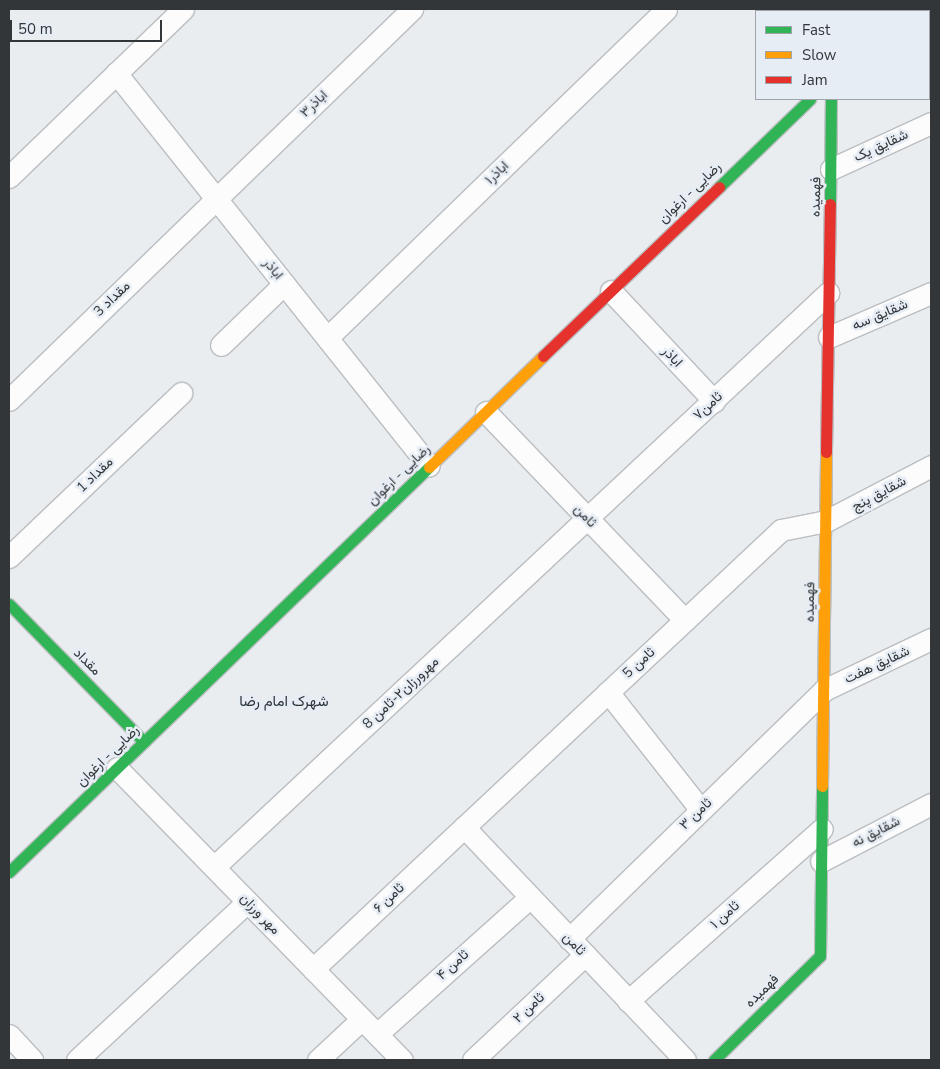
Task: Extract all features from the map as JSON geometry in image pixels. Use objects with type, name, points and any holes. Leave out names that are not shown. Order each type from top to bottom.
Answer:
[{"type":"street","points":[[9,177],[183,9]]},
{"type":"street","name":"اباذر۳","points":[[216,198],[412,9]]},
{"type":"street","name":"اباذر۱","points":[[327,338],[666,9]]},
{"type":"street","name":"اباذر","points":[[116,73],[429,466]]},
{"type":"street","name":"رضایی - ارغوان","points":[[9,872],[809,100]]},
{"type":"street","name":"فهمیده","points":[[714,1060],[820,956],[831,100]]},
{"type":"street","name":"شقایق یک","points":[[831,169],[931,123]]},
{"type":"street","name":"مقداد 3","points":[[9,400],[216,198]]},
{"type":"street","points":[[220,345],[284,284]]},
{"type":"street","name":"اباذر","points":[[611,291],[714,401]]},
{"type":"street","name":"ثامن۷","points":[[588,518],[828,293]]},
{"type":"street","name":"شقایق سه","points":[[829,336],[931,293]]},
{"type":"street","name":"مقداد 1","points":[[9,557],[181,393]]},
{"type":"street","name":"ثامن","points":[[486,412],[685,620]]},
{"type":"street","name":"شقایق پنج","points":[[826,521],[931,466]]},
{"type":"street","name":"مهرورزان۲-ثامن 8","points":[[214,867],[588,518]]},
{"type":"street","name":"ثامن 5","points":[[464,827],[781,530],[826,521]]},
{"type":"street","name":"مقداد","points":[[9,604],[144,742]]},
{"type":"street","name":"شقایق هفت","points":[[824,690],[931,639]]},
{"type":"street","name":"ثامن ۳","points":[[569,939],[824,690]]},
{"type":"street","points":[[608,692],[701,810]]},
{"type":"street","name":"مهر ورزان","points":[[117,768],[402,1060]]},
{"type":"street","name":"شقایق نه","points":[[821,861],[931,804]]},
{"type":"street","name":"ثامن","points":[[464,827],[685,1060]]},
{"type":"street","name":"ثامن ۶","points":[[313,969],[464,827]]},
{"type":"street","name":"ثامن ۱","points":[[628,1001],[822,829]]},
{"type":"street","name":"ثامن ۴","points":[[318,1060],[369,1027],[530,897]]},
{"type":"street","points":[[78,1060],[247,902]]},
{"type":"street","name":"ثامن ۲","points":[[473,1060],[585,956]]},
{"type":"street","points":[[9,1034],[32,1060]]},
{"type":"traffic: fast","points":[[719,187],[809,100]]},
{"type":"traffic: fast","points":[[830,204],[831,100]]},
{"type":"traffic: fast","points":[[9,872],[429,467]]},
{"type":"traffic: fast","points":[[9,604],[144,742]]},
{"type":"traffic: fast","points":[[714,1060],[820,956],[822,786]]},
{"type":"traffic: slow","points":[[429,467],[543,356]]},
{"type":"traffic: slow","points":[[822,786],[826,452]]},
{"type":"traffic: jam","points":[[543,356],[719,187]]},
{"type":"traffic: jam","points":[[826,452],[830,204]]},
{"type":"district","name":"شهرک امام رضا","points":[[284,702]]}]
